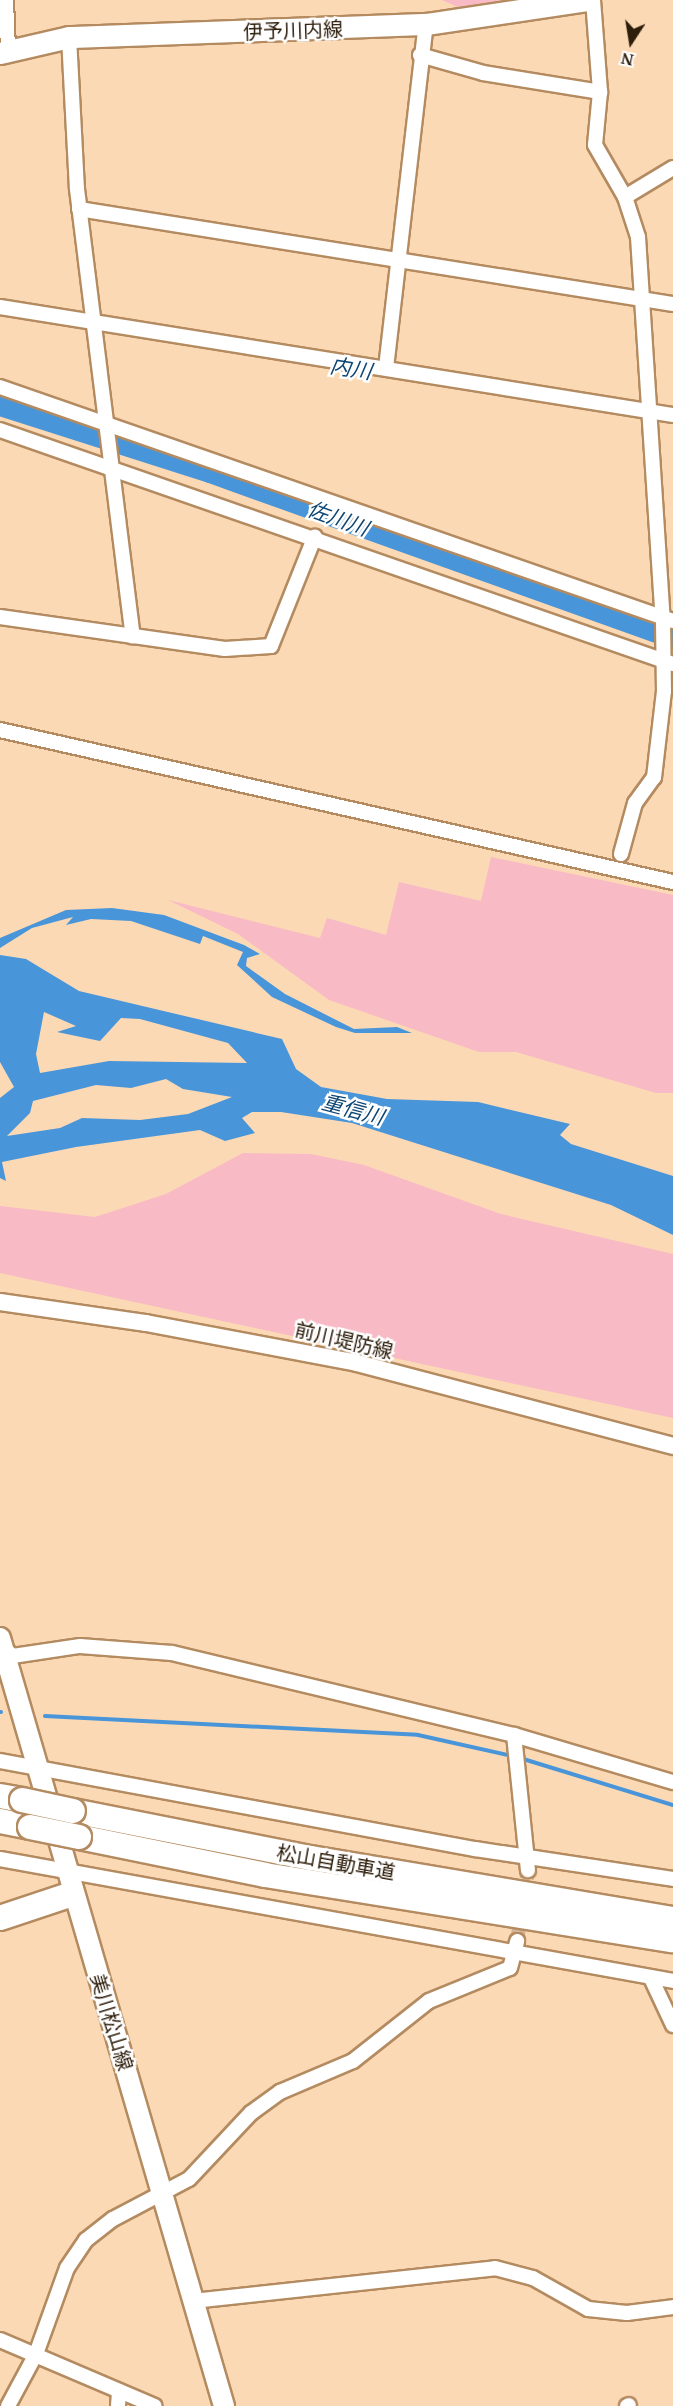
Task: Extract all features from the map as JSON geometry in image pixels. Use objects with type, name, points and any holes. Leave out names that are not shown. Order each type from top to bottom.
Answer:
[{"type":"highway","name":"松山自動車道","points":[[11,1798],[310,1858],[673,1919]]},
{"type":"highway","name":"松山自動車道","points":[[0,1821],[265,1875],[673,1940]]},
{"type":"highway","points":[[0,1902],[68,1883]]},
{"type":"highway","points":[[0,1918],[68,1883]]},
{"type":"main road","name":"伊予川内線","points":[[4,51],[69,38],[426,24],[586,0]]},
{"type":"main road","name":"美川松山線","points":[[1,1653],[41,1771],[68,1883],[224,2406]]},
{"type":"street","points":[[4,51],[6,0]]},
{"type":"street","points":[[593,0],[600,92],[597,155],[625,197],[638,237],[645,299],[648,411],[666,620],[664,692],[654,777],[635,803],[621,854]]},
{"type":"street","points":[[386,368],[420,55],[426,24]]},
{"type":"street","points":[[69,38],[79,209],[133,637]]},
{"type":"street","points":[[420,55],[483,72],[600,92]]},
{"type":"street","points":[[625,197],[673,168]]},
{"type":"street","points":[[79,209],[673,304]]},
{"type":"street","points":[[0,307],[93,319],[673,415]]},
{"type":"street","points":[[0,387],[666,620]]},
{"type":"street","points":[[0,430],[110,462],[665,660]]},
{"type":"street","points":[[0,617],[225,650],[270,646],[315,536]]},
{"type":"street","points":[[0,730],[673,882]]},
{"type":"street","name":"前川堤防線","points":[[0,1302],[357,1363],[673,1446]]},
{"type":"street","points":[[1,1653],[80,1646],[172,1653],[514,1735],[673,1782]]},
{"type":"street","points":[[514,1735],[512,1750],[528,1863]]},
{"type":"street","points":[[0,1761],[41,1771],[528,1863],[673,1879]]},
{"type":"street","points":[[2,1861],[68,1883],[673,1982]]},
{"type":"street","points":[[8,2406],[36,2354],[75,2253],[113,2219],[161,2190],[189,2179],[251,2113],[280,2092],[353,2061],[429,2001],[510,1968],[517,1941]]},
{"type":"street","points":[[651,1978],[673,2025]]},
{"type":"street","points":[[193,2301],[495,2268],[533,2278],[588,2309],[627,2313],[673,2307]]},
{"type":"street","points":[[0,2340],[155,2406]]},
{"type":"street","points":[[118,2406],[119,2391]]},
{"type":"shaded area","points":[[442,0],[511,0],[460,8]]},
{"type":"shaded area","points":[[491,857],[673,895],[673,1093],[656,1093],[516,1052],[479,1052],[329,1000],[238,934],[168,900],[320,938],[327,918],[386,935],[399,882],[481,901]]},
{"type":"shaded area","points":[[243,1153],[311,1154],[364,1165],[501,1214],[673,1254],[673,1418],[0,1273],[0,1206],[95,1217],[166,1194]]},
{"type":"water","points":[[112,908],[164,915],[244,945],[260,954],[247,958],[246,966],[285,994],[354,1029],[397,1027],[412,1033],[355,1033],[336,1027],[272,997],[237,965],[243,952],[203,936],[200,944],[131,921],[91,919],[66,925],[73,917],[32,928],[0,948],[0,938],[66,910]]},
{"type":"water","name":"重信川","points":[[0,955],[26,959],[79,991],[282,1039],[296,1069],[321,1087],[387,1099],[478,1102],[570,1124],[560,1135],[571,1144],[673,1176],[673,1235],[611,1205],[352,1123],[281,1112],[252,1112],[242,1118],[255,1133],[225,1141],[200,1130],[76,1147],[2,1162],[6,1181],[0,1178],[0,1098],[14,1087],[0,1062]],"holes":[[[44,1012],[76,1026],[57,1032],[100,1041],[121,1018],[140,1019],[228,1043],[247,1063],[109,1061],[40,1073],[36,1054]],[[166,1079],[183,1089],[232,1097],[188,1114],[140,1120],[82,1118],[60,1128],[7,1136],[30,1113],[33,1101],[96,1085],[131,1088]]]},
{"type":"waterway","name":"佐川川","points":[[0,405],[210,472],[673,638]]},
{"type":"waterway","points":[[45,1716],[418,1735],[512,1756]]},
{"type":"waterway","points":[[520,1758],[673,1805]]},
{"type":"tunnel","points":[[517,1941],[528,1870]]},
{"type":"water label","name":"内川","points":[[351,368]]}]
